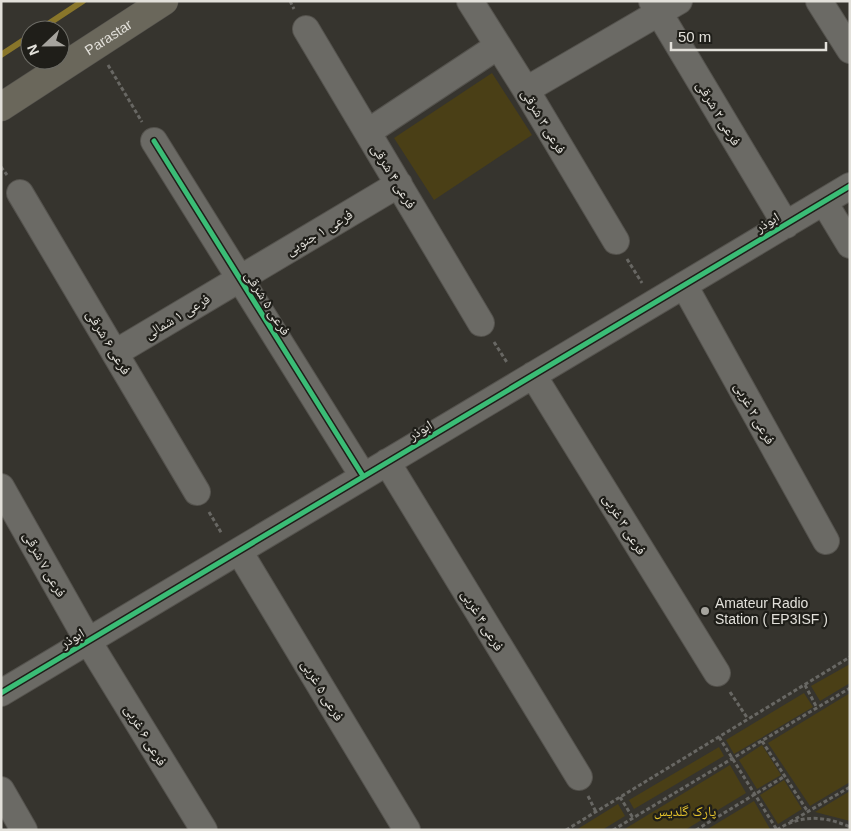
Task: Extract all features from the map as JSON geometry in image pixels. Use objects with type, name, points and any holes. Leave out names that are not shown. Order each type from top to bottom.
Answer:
[{"type":"main road","name":"Parastar","points":[[1,107],[164,1]]},
{"type":"street","name":"فرعی ۳ شرقی","points":[[470,1],[526,90],[616,242]]},
{"type":"street","points":[[819,1],[850,50]]},
{"type":"street","points":[[526,90],[663,5]]},
{"type":"street","name":"فرعی ۲ شرقی","points":[[663,5],[786,225]]},
{"type":"street","name":"فرعی ۴ شرقی","points":[[306,29],[481,323]]},
{"type":"street","points":[[368,132],[498,46]]},
{"type":"street","name":"فرعی ۵ شرقی","points":[[154,141],[364,476]]},
{"type":"street","name":"فرعی ۱ جنوبی","points":[[239,279],[399,184]]},
{"type":"street","name":"ابوذر","points":[[1,693],[850,186]]},
{"type":"street","name":"فرعی ۶ شرقی","points":[[20,194],[197,492]]},
{"type":"street","points":[[824,202],[850,245]]},
{"type":"street","name":"فرعی ۱ شمالی","points":[[116,353],[239,279]]},
{"type":"street","name":"فرعی ۲ غربی","points":[[684,285],[826,541]]},
{"type":"street","name":"فرعی ۳ غربی","points":[[527,378],[717,673]]},
{"type":"street","name":"فرعی ۴ غربی","points":[[387,462],[579,777]]},
{"type":"street","name":"فرعی ۷ شرقی","points":[[1,487],[88,641]]},
{"type":"street","name":"فرعی ۵ غربی","points":[[236,552],[407,830]]},
{"type":"street","name":"فرعی ۶ غربی","points":[[88,641],[204,830]]},
{"type":"street","points":[[1,790],[24,830]]},
{"type":"path","points":[[96,45],[154,141]]},
{"type":"path","points":[[616,242],[654,303]]},
{"type":"path","points":[[481,323],[527,378]]},
{"type":"path","points":[[197,492],[236,552]]},
{"type":"path","points":[[566,830],[850,657]]},
{"type":"path","points":[[717,673],[748,719]]},
{"type":"path","points":[[805,685],[817,708]]},
{"type":"path","points":[[613,830],[850,688]]},
{"type":"path","points":[[719,737],[777,830],[850,787]]},
{"type":"path","points":[[762,741],[808,812]]},
{"type":"path","points":[[696,830],[786,776]]},
{"type":"path","points":[[620,797],[633,818]]},
{"type":"path","points":[[787,823],[811,818],[835,820],[850,827]]},
{"type":"green space","points":[[492,73],[532,135],[434,200],[394,138]]},
{"type":"green space","points":[[850,664],[850,683],[820,701],[811,686]]},
{"type":"green space","points":[[804,693],[813,707],[734,754],[726,740]]},
{"type":"green space","points":[[850,693],[850,782],[810,806],[768,743]]},
{"type":"green space","points":[[762,745],[781,775],[757,789],[739,760]]},
{"type":"green space","name":"پارک گلدیس","points":[[719,747],[724,756],[634,809],[629,800]]},
{"type":"green space","name":"پارک گلدیس","points":[[730,765],[746,793],[685,830],[623,830]]},
{"type":"green space","points":[[784,780],[802,809],[778,824],[760,795]]},
{"type":"green space","points":[[850,791],[850,821],[815,812]]},
{"type":"green space","name":"پارک گلدیس","points":[[754,801],[770,829],[706,830]]},
{"type":"green space","name":"پارک گلدیس","points":[[618,804],[625,816],[602,830],[576,830]]},
{"type":"waterway","points":[[54,20],[83,1]]},
{"type":"waterway","points":[[1,55],[20,43]]},
{"type":"cycle path","points":[[154,141],[363,476]]},
{"type":"cycle path","points":[[1,693],[850,186]]},
{"type":"place","name":"Amateur Radio Station ( EP3ISF )","points":[[705,611]]}]
